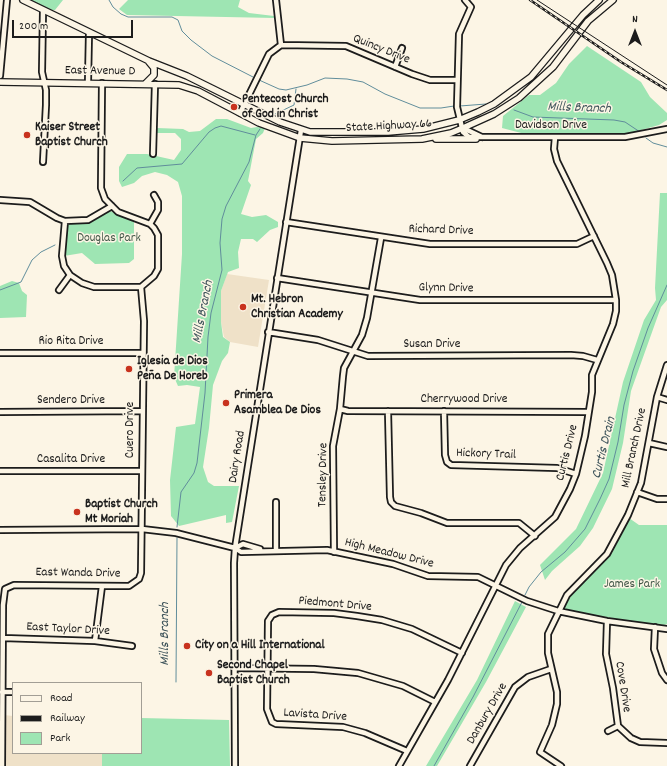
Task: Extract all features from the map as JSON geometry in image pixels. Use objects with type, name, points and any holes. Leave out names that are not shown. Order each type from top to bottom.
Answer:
[{"type":"main road","name":"State Highway 66","points":[[23,0],[148,62],[202,84],[280,122],[301,130],[322,132],[405,132],[423,130],[459,120],[494,104],[531,76],[583,15],[600,0]]},
{"type":"main road","name":"State Highway 66","points":[[198,91],[240,113],[277,130],[300,138],[332,141],[411,140],[438,136],[463,128],[505,108],[528,91],[553,67],[588,21],[613,0]]},
{"type":"main road","points":[[145,84],[154,75],[154,68],[148,62]]},
{"type":"main road","name":"East Avenue D","points":[[0,82],[88,82],[179,85],[198,91]]},
{"type":"main road","points":[[411,140],[476,139]]},
{"type":"street","points":[[0,76],[7,0]]},
{"type":"street","points":[[240,113],[269,54],[281,45],[276,0]]},
{"type":"street","points":[[465,0],[471,7],[459,34],[457,80],[459,120],[465,135],[476,139]]},
{"type":"street","points":[[43,10],[42,72],[45,82],[46,105],[43,162]]},
{"type":"street","points":[[88,82],[89,32]]},
{"type":"street","name":"Quincy Drive","points":[[281,45],[346,46],[430,80],[457,80]]},
{"type":"street","points":[[395,66],[402,48]]},
{"type":"street","points":[[65,221],[62,256],[64,266],[70,275],[82,283],[94,287],[141,287],[148,282],[158,269],[158,235],[150,224],[124,215],[112,206],[105,199],[101,188],[102,83]]},
{"type":"street","points":[[153,154],[155,84]]},
{"type":"street","name":"Davidson Drive","points":[[463,128],[482,137]]},
{"type":"street","name":"Davidson Drive","points":[[476,139],[482,137],[633,137],[667,129]]},
{"type":"street","name":"Dairy Road","points":[[235,766],[235,548],[301,130]]},
{"type":"street","name":"Curtis Drive","points":[[399,766],[462,653],[510,558],[555,517],[576,474],[588,412],[592,375],[613,324],[616,311],[616,300],[612,275],[556,161],[554,149],[555,137]]},
{"type":"street","points":[[150,224],[158,210],[158,202],[154,195]]},
{"type":"street","points":[[0,200],[30,202],[65,221],[88,220],[99,215],[112,206]]},
{"type":"street","name":"Richard Drive","points":[[286,222],[381,238],[430,244],[569,244],[581,243],[594,236]]},
{"type":"street","name":"Tensley Drive","points":[[334,552],[333,446],[340,409],[344,368],[362,335],[372,293],[381,238]]},
{"type":"street","points":[[59,290],[70,275]]},
{"type":"street","name":"Glynn Drive","points":[[277,278],[420,300],[616,300]]},
{"type":"street","name":"Cuero Drive","points":[[141,287],[143,307],[141,573]]},
{"type":"street","name":"Susan Drive","points":[[268,332],[318,340],[368,356],[570,355],[583,356],[597,360]]},
{"type":"street","name":"Rio Rita Drive","points":[[0,353],[143,353]]},
{"type":"street","name":"Mill Branch Drive","points":[[561,766],[540,752],[557,710],[557,692],[548,653],[548,634],[567,595],[610,549],[628,515],[641,484],[657,397],[667,365]]},
{"type":"street","points":[[657,397],[667,400]]},
{"type":"street","name":"Cherrywood Drive","points":[[340,409],[348,411],[588,412]]},
{"type":"street","name":"Sendero Drive","points":[[0,412],[142,411]]},
{"type":"street","points":[[388,411],[390,497],[391,502],[395,506],[421,513],[447,523],[519,523],[534,536]]},
{"type":"street","name":"Hickory Trail","points":[[444,411],[445,455],[447,462],[451,465],[557,468],[576,474]]},
{"type":"street","points":[[649,443],[667,447]]},
{"type":"street","name":"Casalita Drive","points":[[0,471],[142,471]]},
{"type":"street","points":[[637,492],[658,499],[667,499]]},
{"type":"street","points":[[276,502],[276,550]]},
{"type":"street","name":"High Meadow Drive","points":[[0,530],[142,530],[176,533],[235,548],[241,552],[265,550],[334,552],[393,564],[428,576],[478,577],[527,601],[558,611],[607,621],[667,629]]},
{"type":"street","name":"East Wanda Drive","points":[[3,638],[2,605],[4,592],[8,586],[129,586],[139,579],[141,573]]},
{"type":"street","points":[[95,641],[102,586]]},
{"type":"street","name":"Piedmont Drive","points":[[268,669],[268,621],[272,615],[279,612],[334,613],[382,620],[412,629],[462,653]]},
{"type":"street","name":"Cove Drive","points":[[607,621],[606,654],[613,688],[618,726],[628,736],[640,742],[667,742]]},
{"type":"street","points":[[655,628],[654,649],[662,673],[667,680]]},
{"type":"street","points":[[2,766],[1,722],[3,638]]},
{"type":"street","name":"East Taylor Drive","points":[[3,638],[95,641],[132,646]]},
{"type":"street","points":[[234,668],[314,669],[358,673],[403,686],[435,702]]},
{"type":"street","name":"Lavista Drive","points":[[268,669],[269,716],[272,722],[276,724],[344,727],[365,733],[407,751]]},
{"type":"street","name":"Danbury Drive","points":[[470,766],[515,687],[528,677],[551,670]]},
{"type":"street","points":[[2,692],[12,692]]},
{"type":"street","points":[[608,731],[618,726]]},
{"type":"shaded area","name":"Mt. Hebron Christian Academy","points":[[227,274],[269,280],[258,347],[230,342],[224,337],[221,322],[221,291]]},
{"type":"shaded area","points":[[4,715],[12,716],[12,754],[102,754],[102,766],[5,766]]},
{"type":"green space","points":[[31,0],[63,0],[55,10],[52,10]]},
{"type":"green space","points":[[128,0],[240,0],[238,7],[249,13],[274,16],[275,18],[127,15],[119,9]]},
{"type":"green space","points":[[587,46],[641,82],[650,97],[667,113],[667,120],[659,125],[631,133],[525,134],[502,128],[503,116],[529,95],[540,95],[556,83],[569,64]]},
{"type":"green space","points":[[216,119],[227,119],[251,128],[265,128],[263,133],[256,139],[248,181],[251,185],[241,214],[252,217],[266,215],[278,222],[278,227],[270,230],[257,242],[253,239],[241,239],[238,252],[239,268],[228,272],[221,291],[221,322],[223,337],[230,342],[228,353],[222,361],[213,385],[209,428],[203,467],[208,482],[214,486],[239,486],[232,522],[226,523],[226,515],[179,526],[171,516],[170,480],[176,427],[195,424],[200,387],[187,385],[178,386],[174,377],[182,254],[182,196],[178,182],[167,175],[155,172],[142,176],[134,183],[122,187],[119,181],[119,167],[127,154],[147,154],[174,160],[181,150],[181,139],[175,133],[157,133],[157,128],[183,129],[189,132],[200,131]]},
{"type":"green space","points":[[660,193],[667,193],[667,300],[661,307],[631,391],[623,443],[612,489],[593,528],[580,546],[552,571],[545,580],[540,565],[576,529],[603,473],[623,382],[644,320],[656,300],[655,288]]},
{"type":"green space","name":"Douglas Park","points":[[110,211],[134,222],[134,259],[129,263],[95,264],[82,253],[64,256],[67,225],[94,219]]},
{"type":"green space","points":[[12,281],[19,283],[22,291],[27,295],[26,317],[0,318],[0,286]]},
{"type":"green space","name":"James Park","points":[[629,518],[639,525],[667,525],[667,624],[633,622],[564,609],[566,600],[570,593],[612,553]]},
{"type":"green space","points":[[515,601],[526,607],[486,682],[437,766],[426,766],[477,680]]},
{"type":"green space","points":[[142,718],[229,720],[230,766],[102,766],[102,754],[142,754]]},
{"type":"waterway","name":"Mills Branch","points":[[109,0],[113,7],[121,14],[128,17],[172,17],[178,20],[182,31],[212,56],[253,77]]},
{"type":"waterway","name":"Mills Branch","points":[[259,80],[279,89],[286,90],[307,85],[325,78],[347,79],[363,82],[385,94],[420,108],[441,108],[454,106]]},
{"type":"waterway","name":"Mills Branch","points":[[275,114],[294,105],[296,89]]},
{"type":"waterway","name":"Mills Branch","points":[[460,106],[486,104]]},
{"type":"waterway","name":"Mills Branch","points":[[514,110],[533,117],[614,120],[625,122],[640,132]]},
{"type":"waterway","points":[[123,181],[137,168],[182,164],[209,132],[215,128],[221,126],[255,135]]},
{"type":"waterway","name":"Mills Branch","points":[[177,527],[181,492],[194,473],[197,463],[205,393],[211,313],[222,270],[220,243],[222,219],[226,206],[249,162],[256,135],[260,129]]},
{"type":"waterway","name":"Mills Branch","points":[[646,138],[653,143],[667,147]]},
{"type":"waterway","points":[[0,290],[21,282],[32,260],[41,252],[55,245]]},
{"type":"waterway","name":"Curtis Drain","points":[[525,595],[529,587],[541,572],[565,552],[585,529],[600,499],[609,479],[618,442],[624,405],[633,371],[648,328],[667,285]]},
{"type":"waterway","name":"Mills Branch","points":[[176,682],[177,538]]},
{"type":"waterway","name":"Curtis Drain","points":[[434,766],[473,697],[522,602]]},
{"type":"tram line","points":[[537,0],[667,85]]},
{"type":"railway","points":[[530,0],[621,62],[667,90]]},
{"type":"place","name":"Pentecost Church of God in Christ","points":[[234,107]]},
{"type":"place","name":"Kaiser Street Baptist Church","points":[[27,135]]},
{"type":"place","name":"Mt. Hebron Christian Academy","points":[[243,307]]},
{"type":"place","name":"Iglesia de Dios Peña De Horeb","points":[[129,369]]},
{"type":"place","name":"Primera Asamblea De Dios","points":[[226,403]]},
{"type":"place","name":"Baptist Church Mt Moriah","points":[[77,512]]},
{"type":"place","name":"City on a Hill International","points":[[187,646]]},
{"type":"place","name":"Second Chapel Baptist Church","points":[[209,673]]}]
